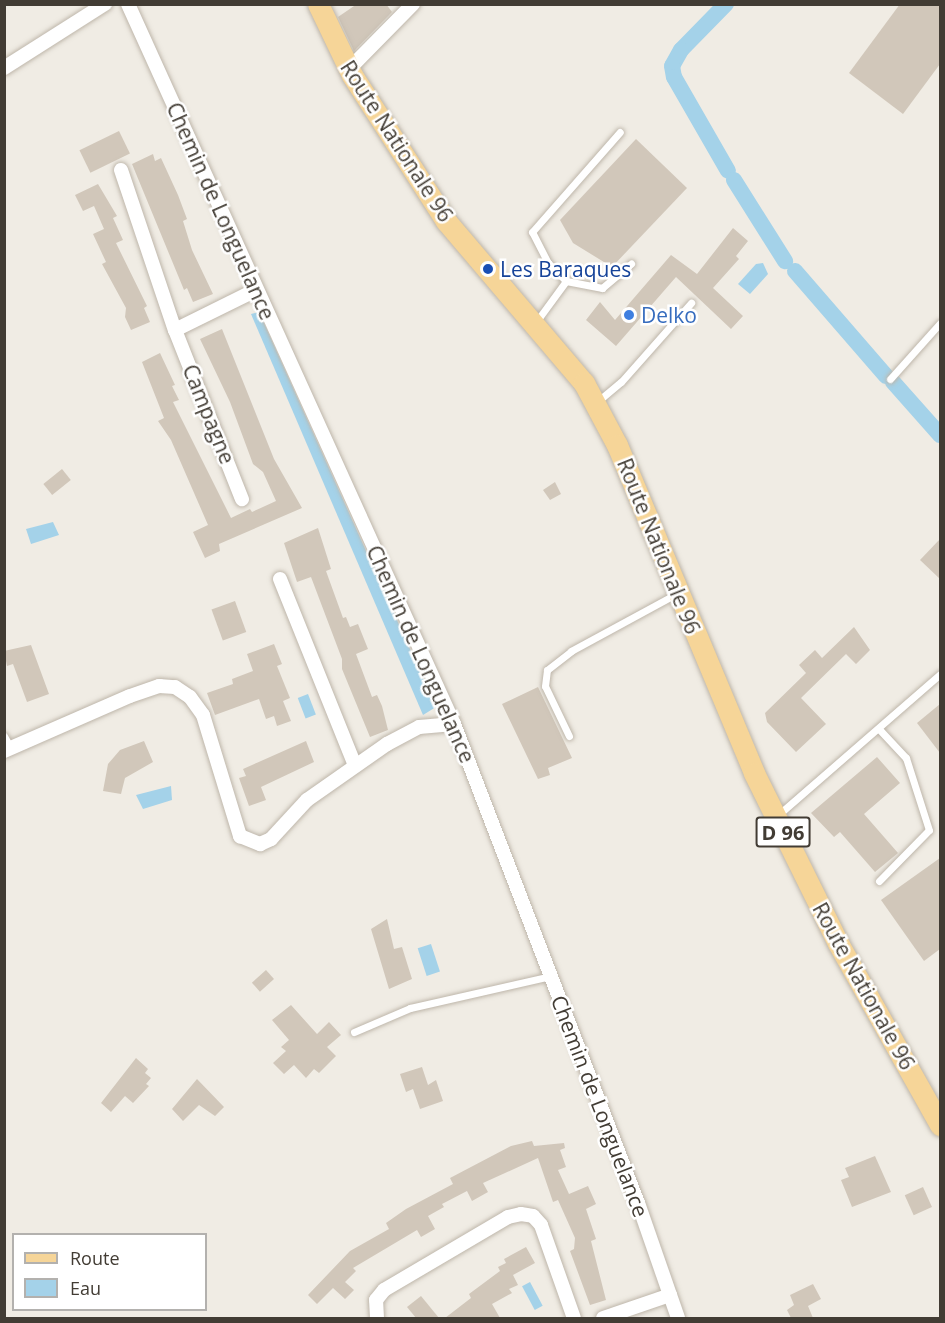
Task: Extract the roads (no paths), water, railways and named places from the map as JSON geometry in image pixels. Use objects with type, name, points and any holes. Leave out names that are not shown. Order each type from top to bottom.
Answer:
[{"type":"main road","name":"Route Nationale 96","points":[[318,4],[349,69],[446,221],[536,322],[584,383],[617,445],[678,593],[776,816],[838,943],[940,1125]]},
{"type":"street","points":[[4,68],[105,4]]},
{"type":"street","name":"Chemin de Longuelance","points":[[128,4],[454,724],[551,976],[678,1318]]},
{"type":"street","points":[[349,69],[413,4]]},
{"type":"street","name":"Campagne","points":[[121,170],[175,330],[242,499]]},
{"type":"street","points":[[175,330],[256,290]]},
{"type":"street","points":[[280,579],[356,766]]},
{"type":"street","points":[[8,750],[130,696],[159,686],[175,687],[190,697],[203,715],[240,836],[260,844],[271,839],[307,800],[419,727],[454,724]]},
{"type":"street","points":[[377,1318],[376,1300],[384,1290],[508,1217],[521,1214],[533,1216],[541,1225],[574,1318]]},
{"type":"street","points":[[603,1318],[670,1295]]},
{"type":"lane","points":[[620,132],[532,232],[548,263],[566,281],[602,288],[631,264]]},
{"type":"lane","points":[[536,322],[566,281]]},
{"type":"lane","points":[[595,403],[621,382],[691,303]]},
{"type":"lane","points":[[890,379],[940,324]]},
{"type":"lane","points":[[569,736],[545,686],[547,670],[590,639],[678,593]]},
{"type":"lane","points":[[776,816],[940,674]]},
{"type":"lane","points":[[879,729],[906,758],[929,831],[879,881]]},
{"type":"lane","points":[[4,736],[8,750]]},
{"type":"lane","points":[[354,1032],[410,1008],[551,976]]},
{"type":"water","points":[[763,263],[768,274],[750,294],[738,284],[756,264]]},
{"type":"water","points":[[259,312],[436,707],[423,715],[251,314]]},
{"type":"water","points":[[53,522],[59,535],[31,544],[26,529]]},
{"type":"water","points":[[308,694],[316,715],[306,718],[298,698]]},
{"type":"water","points":[[171,786],[172,800],[143,809],[136,795]]},
{"type":"water","points":[[431,944],[440,972],[427,976],[418,948]]},
{"type":"water","points":[[530,1282],[543,1306],[535,1310],[522,1286]]},
{"type":"waterway","points":[[726,4],[681,50],[672,66],[674,77],[728,171]]},
{"type":"waterway","points":[[734,180],[785,261]]},
{"type":"waterway","points":[[795,271],[886,376]]},
{"type":"waterway","points":[[893,382],[940,435]]},
{"type":"place","name":"Les Baraques","points":[[488,269]]},
{"type":"place","name":"Delko","points":[[629,315]]}]
